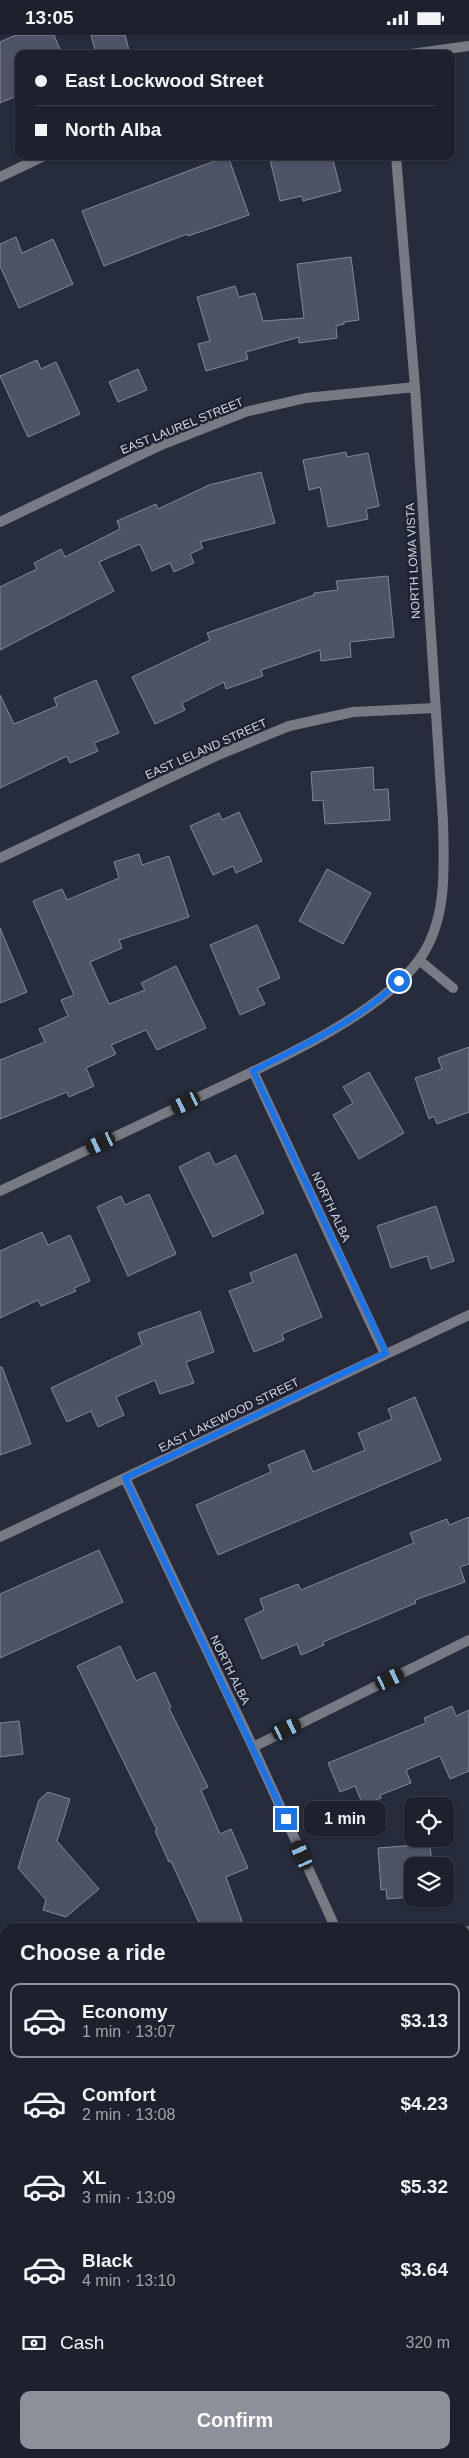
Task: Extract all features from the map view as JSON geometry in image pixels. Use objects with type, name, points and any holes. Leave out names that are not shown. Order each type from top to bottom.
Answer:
[{"type":"street","points":[[440,50],[469,46]]},
{"type":"street","points":[[0,177],[36,160]]},
{"type":"street","name":"NORTH LOMA VISTA","points":[[0,1191],[253,1071],[333,1029],[389,991],[419,960],[436,927],[444,885],[444,821],[415,387],[396,160]]},
{"type":"street","name":"EAST LAUREL STREET","points":[[0,522],[161,445],[245,412],[306,398],[415,387]]},
{"type":"street","name":"EAST LELAND STREET","points":[[0,858],[218,755],[288,726],[353,712],[435,708]]},
{"type":"street","points":[[419,960],[453,988]]},
{"type":"street","name":"NORTH ALBA","points":[[253,1071],[386,1353]]},
{"type":"street","name":"EAST LAKEWOOD STREET","points":[[0,1537],[469,1315]]},
{"type":"street","name":"NORTH ALBA","points":[[125,1478],[253,1747],[333,1923]]},
{"type":"street","points":[[253,1747],[469,1640]]},
{"type":"building","points":[[16,35],[54,35],[60,50],[15,50],[15,97],[0,103],[0,42]]},
{"type":"building","points":[[91,35],[125,35],[129,50],[95,50]]},
{"type":"building","points":[[217,160],[229,160],[249,215],[188,236],[187,234],[104,266],[82,211]]},
{"type":"building","points":[[270,160],[333,160],[341,191],[303,201],[302,196],[280,201]]},
{"type":"building","points":[[16,237],[22,253],[53,239],[73,284],[19,308],[0,266],[0,244]]},
{"type":"building","points":[[351,257],[359,320],[344,322],[344,324],[336,326],[337,338],[299,343],[299,337],[246,352],[248,359],[206,371],[198,344],[210,341],[197,297],[235,286],[239,297],[255,293],[263,321],[304,318],[297,264]]},
{"type":"building","points":[[37,360],[41,369],[56,362],[80,414],[28,437],[0,376]]},
{"type":"building","points":[[138,369],[147,390],[118,402],[109,382]]},
{"type":"building","points":[[346,452],[347,457],[368,453],[379,506],[366,509],[368,519],[328,527],[320,487],[309,490],[303,460]]},
{"type":"building","points":[[261,472],[275,523],[200,542],[203,548],[190,554],[194,563],[174,572],[170,563],[152,571],[140,544],[99,562],[114,591],[0,650],[0,587],[37,569],[34,563],[61,549],[65,557],[120,529],[117,521],[156,504],[158,509],[209,485]]},
{"type":"building","points":[[388,576],[394,637],[350,642],[351,657],[321,661],[320,650],[261,670],[263,676],[226,689],[224,682],[182,703],[185,710],[155,724],[132,677],[210,640],[207,633],[314,595],[314,593],[338,590],[336,581]]},
{"type":"building","points":[[96,680],[119,733],[94,743],[98,751],[70,763],[67,756],[0,788],[0,695],[14,724],[57,706],[54,698]]},
{"type":"building","points":[[373,767],[374,790],[388,789],[390,820],[325,824],[323,800],[313,801],[311,772]]},
{"type":"building","points":[[239,812],[262,861],[236,873],[233,866],[213,875],[190,826],[219,813],[222,820]]},
{"type":"building","points":[[139,854],[142,865],[169,856],[189,917],[119,940],[122,948],[90,962],[109,1004],[145,990],[141,983],[176,966],[206,1028],[157,1050],[146,1030],[111,1045],[116,1054],[86,1068],[94,1086],[69,1097],[67,1092],[0,1119],[0,1060],[45,1042],[39,1029],[68,1016],[61,1000],[74,995],[33,901],[62,889],[67,900],[119,878],[114,862]]},
{"type":"building","points":[[327,869],[371,893],[343,944],[299,921]]},
{"type":"building","points":[[257,925],[280,978],[257,988],[265,1004],[240,1015],[210,945]]},
{"type":"building","points":[[0,928],[27,992],[0,1003]]},
{"type":"building","points":[[469,1047],[469,1112],[437,1124],[434,1116],[429,1119],[415,1078],[442,1069],[438,1058]]},
{"type":"building","points":[[369,1072],[404,1133],[359,1159],[333,1115],[353,1103],[343,1087]]},
{"type":"building","points":[[209,1152],[215,1165],[236,1155],[264,1213],[213,1237],[179,1167]]},
{"type":"building","points":[[149,1194],[176,1254],[128,1276],[97,1207],[121,1196],[125,1205]]},
{"type":"building","points":[[436,1206],[454,1261],[431,1269],[427,1256],[391,1268],[377,1226]]},
{"type":"building","points":[[42,1232],[48,1245],[70,1235],[90,1281],[74,1288],[76,1291],[41,1306],[38,1300],[0,1318],[0,1251]]},
{"type":"building","points":[[296,1254],[322,1317],[282,1334],[284,1340],[254,1352],[229,1291],[253,1282],[250,1273]]},
{"type":"building","points":[[200,1311],[214,1352],[186,1362],[194,1383],[160,1394],[155,1380],[116,1397],[124,1415],[98,1427],[91,1411],[67,1422],[51,1388],[142,1345],[138,1333]]},
{"type":"building","points":[[0,1367],[2,1367],[31,1444],[0,1455]]},
{"type":"building","points":[[415,1397],[441,1460],[218,1555],[196,1505],[271,1472],[268,1465],[304,1450],[313,1472],[365,1450],[358,1433],[392,1419],[388,1409]]},
{"type":"building","points":[[469,1517],[469,1564],[460,1567],[465,1582],[415,1600],[416,1603],[323,1642],[324,1645],[301,1655],[297,1644],[262,1659],[245,1619],[264,1610],[260,1599],[298,1584],[301,1590],[414,1543],[410,1533],[447,1519],[449,1525]]},
{"type":"building","points":[[99,1550],[123,1602],[0,1658],[0,1594]]},
{"type":"building","points":[[120,1646],[136,1681],[155,1672],[171,1707],[169,1708],[208,1787],[201,1790],[220,1834],[231,1829],[248,1868],[226,1877],[243,1923],[199,1923],[171,1861],[169,1862],[155,1831],[157,1830],[77,1666]]},
{"type":"building","points":[[452,1706],[456,1716],[469,1710],[469,1771],[450,1779],[440,1756],[406,1770],[411,1783],[380,1795],[381,1798],[363,1805],[355,1786],[340,1792],[328,1763],[426,1723],[424,1718]]},
{"type":"building","points":[[19,1721],[23,1754],[0,1757],[0,1723]]},
{"type":"building","points":[[48,1792],[70,1799],[57,1841],[99,1889],[66,1917],[43,1910],[46,1900],[18,1868],[39,1800]]},
{"type":"building","points":[[404,1846],[430,1847],[431,1857],[404,1857],[404,1898],[387,1899],[386,1889],[381,1890],[378,1848]]},
{"type":"route","points":[[286,1819],[125,1478],[386,1353],[253,1071],[333,1029],[389,991],[399,981]]}]
